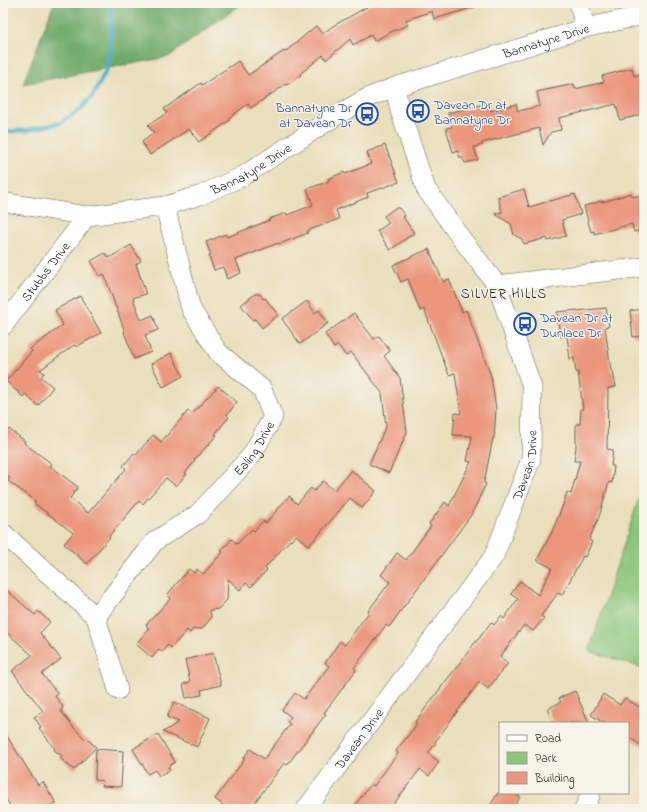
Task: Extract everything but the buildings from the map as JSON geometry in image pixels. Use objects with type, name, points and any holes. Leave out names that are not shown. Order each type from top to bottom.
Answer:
[{"type":"street","points":[[579,3],[585,28]]},
{"type":"street","name":"Bannatyne Drive","points":[[3,202],[87,216],[165,206],[201,196],[243,176],[337,115],[369,97],[395,87],[585,28],[644,15]]},
{"type":"street","name":"Davean Drive","points":[[306,809],[494,556],[531,460],[532,386],[497,285],[426,189],[400,111],[395,87]]},
{"type":"street","name":"Ealing Drive","points":[[96,617],[155,541],[198,514],[251,456],[273,417],[262,390],[218,352],[192,309],[165,206]]},
{"type":"street","name":"Stubbs Drive","points":[[3,326],[87,216]]},
{"type":"street","points":[[497,285],[644,267]]},
{"type":"street","points":[[3,533],[96,617],[118,690]]},
{"type":"green space","points":[[54,3],[243,3],[168,57],[23,84]]},
{"type":"green space","points":[[644,483],[644,669],[589,651]]},
{"type":"waterway","points":[[3,132],[28,130],[60,123],[81,109],[93,95],[106,71],[111,49],[111,3]]},
{"type":"place","name":"Davean Dr at Bannatyne Dr","points":[[418,111]]},
{"type":"place","name":"Bannatyne Dr at Davean Dr","points":[[367,114]]},
{"type":"place","name":"Davean Dr at Dunlace Dr","points":[[525,324]]},
{"type":"district","name":"SILVER HILLS","points":[[504,293]]}]
